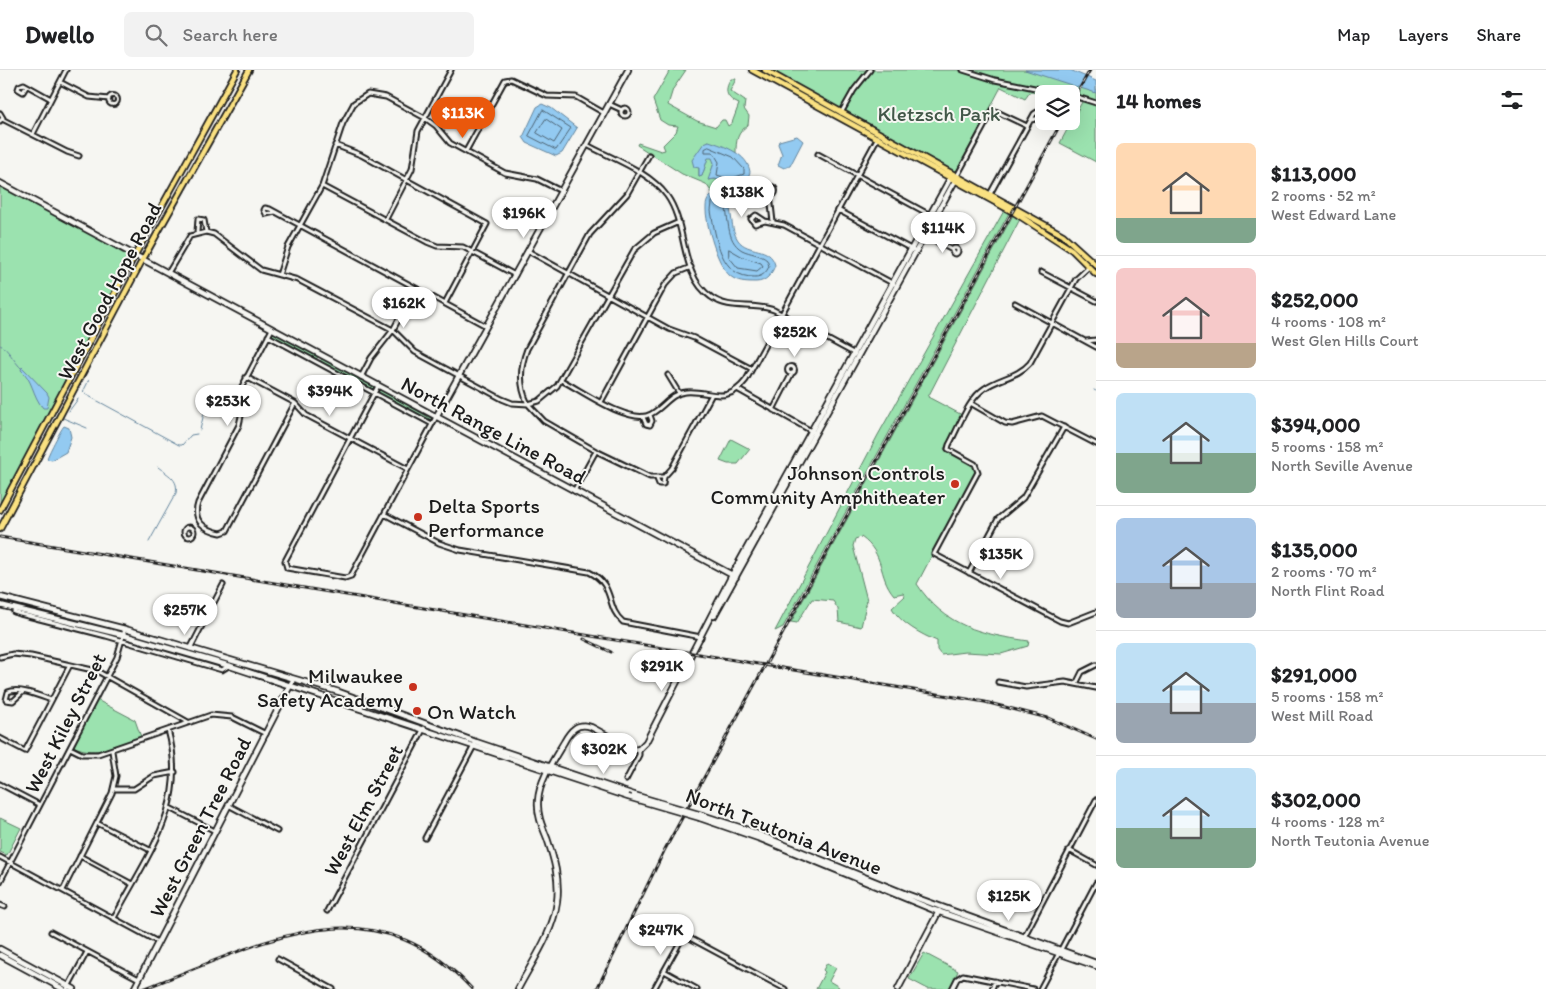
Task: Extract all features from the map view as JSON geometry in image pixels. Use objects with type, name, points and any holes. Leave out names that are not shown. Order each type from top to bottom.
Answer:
[{"type":"main road","name":"West Good Hope Road","points":[[0,510],[135,255],[236,70]]},
{"type":"main road","name":"West Good Hope Road","points":[[0,529],[143,259],[249,70]]},
{"type":"main road","points":[[436,417],[628,70]]},
{"type":"main road","points":[[752,70],[952,180],[989,196],[1063,235],[1095,262],[1089,267]]},
{"type":"main road","points":[[765,70],[955,175],[1060,240],[1096,274]]},
{"type":"main road","points":[[518,989],[549,929],[557,904],[558,884],[556,865],[538,811],[538,795],[549,769],[569,733],[580,726],[591,727],[631,748],[639,749],[646,742],[734,576],[955,175]]},
{"type":"main road","name":"North Range Line Road","points":[[0,183],[734,576]]},
{"type":"main road","name":"North Teutonia Avenue","points":[[0,597],[125,629],[339,692],[425,723],[474,744]]},
{"type":"main road","name":"North Teutonia Avenue","points":[[0,605],[230,666],[423,730],[474,744],[628,797],[701,816]]},
{"type":"main road","name":"West Green Tree Road","points":[[134,989],[294,679]]},
{"type":"main road","name":"North Teutonia Avenue","points":[[549,769],[748,830],[939,909],[1096,964]]},
{"type":"main road","points":[[898,989],[939,909]]},
{"type":"main road","points":[[0,949],[70,988]]},
{"type":"main road","points":[[0,955],[63,989]]},
{"type":"street","points":[[33,134],[66,70]]},
{"type":"street","points":[[386,219],[407,179],[414,160],[416,137],[451,70]]},
{"type":"street","points":[[839,118],[854,90],[870,70]]},
{"type":"street","points":[[964,70],[995,80],[1035,88]]},
{"type":"street","points":[[466,151],[505,80],[511,79],[547,96],[576,97],[604,113]]},
{"type":"street","points":[[60,82],[89,97],[109,99]]},
{"type":"street","points":[[26,87],[51,99]]},
{"type":"street","points":[[279,275],[288,248],[322,186],[335,145],[352,106],[360,98],[368,94],[386,97],[425,118],[436,126],[448,141],[509,175],[537,179],[561,191]]},
{"type":"street","points":[[1080,98],[1096,103]]},
{"type":"street","points":[[609,104],[622,110]]},
{"type":"street","points":[[955,175],[992,111],[995,110],[1027,126]]},
{"type":"street","points":[[0,113],[1,120],[79,156]]},
{"type":"street","points":[[989,196],[1032,120]]},
{"type":"street","points":[[561,380],[623,414],[644,417],[650,415],[679,393],[698,392],[711,396],[728,394],[737,389],[752,370],[880,133]]},
{"type":"street","points":[[587,144],[640,173],[664,193],[674,207],[691,267],[701,288],[718,302],[734,306],[768,308],[856,354]]},
{"type":"street","points":[[335,145],[355,152],[407,179],[487,224],[445,303]]},
{"type":"street","points":[[818,154],[932,216]]},
{"type":"street","points":[[649,155],[627,194],[594,228],[524,356],[521,380],[528,404],[544,421],[596,451],[663,484],[664,477],[672,468],[711,396]]},
{"type":"street","points":[[322,186],[437,246],[463,247],[515,275]]},
{"type":"street","points":[[770,196],[773,222]]},
{"type":"street","points":[[838,210],[913,250]]},
{"type":"street","points":[[275,212],[486,326]]},
{"type":"street","points":[[197,232],[198,219],[204,220],[206,232]]},
{"type":"street","points":[[765,221],[784,225],[894,284]]},
{"type":"street","points":[[168,273],[185,242],[197,232],[206,232],[225,241],[261,270],[298,280],[393,330],[415,352],[505,400],[528,404],[548,396],[561,380],[630,255],[639,245],[660,230],[679,222]]},
{"type":"street","points":[[922,234],[952,250]]},
{"type":"street","points":[[528,251],[669,329],[694,338],[752,370]]},
{"type":"street","points":[[601,402],[665,285],[676,273],[691,267]]},
{"type":"street","points":[[1089,267],[1076,279],[1027,366],[1018,373],[987,386],[972,404],[948,447],[975,464],[977,474],[934,554],[1060,621],[1068,623],[1096,612]]},
{"type":"street","points":[[1041,272],[1096,301]]},
{"type":"street","points":[[361,377],[371,358],[393,330],[416,288]]},
{"type":"street","points":[[1015,303],[1096,347]]},
{"type":"street","points":[[272,329],[237,397],[241,416],[239,425],[196,506],[200,524],[210,530],[222,533],[227,531],[295,403]]},
{"type":"street","points":[[268,336],[432,424]]},
{"type":"street","points":[[1086,341],[1096,340]]},
{"type":"street","points":[[318,362],[321,356]]},
{"type":"street","points":[[773,410],[792,373]]},
{"type":"street","points":[[668,375],[673,379],[679,393]]},
{"type":"street","points":[[246,377],[295,403],[306,414],[408,469]]},
{"type":"street","points":[[378,386],[285,566],[289,569],[348,578],[436,417]]},
{"type":"street","points":[[737,389],[813,432]]},
{"type":"street","points":[[972,404],[1005,423],[1012,424],[1042,416],[1096,444]]},
{"type":"street","points":[[644,417],[646,424],[650,425],[652,421],[650,415]]},
{"type":"street","points":[[969,573],[998,519],[1024,498],[1064,427]]},
{"type":"street","points":[[574,491],[596,451]]},
{"type":"street","points":[[656,479],[664,477]]},
{"type":"street","points":[[384,514],[439,543],[460,550],[589,572],[606,585],[616,613],[623,622],[702,637]]},
{"type":"street","points":[[193,529],[200,524]]},
{"type":"street","points":[[187,654],[223,585]]},
{"type":"street","name":"West Kiley Street","points":[[0,882],[117,657],[125,629]]},
{"type":"street","name":"North Teutonia Avenue","points":[[122,638],[222,670],[230,666]]},
{"type":"street","points":[[0,657],[13,654],[31,656],[70,664],[107,676],[188,722]]},
{"type":"street","points":[[230,666],[233,660]]},
{"type":"street","points":[[0,738],[24,751],[70,664]]},
{"type":"street","points":[[1076,684],[1082,672],[1096,665]]},
{"type":"street","points":[[998,682],[1026,687],[1065,682],[1096,688]]},
{"type":"street","points":[[23,692],[13,701],[6,700],[8,692],[13,690],[23,692],[51,700]]},
{"type":"street","points":[[70,748],[90,754],[112,751],[188,722],[221,714],[232,717],[266,734]]},
{"type":"street","name":"West Elm Street","points":[[327,911],[425,723]]},
{"type":"street","points":[[114,918],[170,808],[175,772],[174,749],[168,730]]},
{"type":"street","points":[[426,838],[474,744]]},
{"type":"street","points":[[626,780],[639,756],[639,749]]},
{"type":"street","points":[[62,890],[113,789],[115,764],[112,751]]},
{"type":"street","points":[[113,789],[134,790],[154,776],[175,772]]},
{"type":"street","points":[[0,784],[40,805]]},
{"type":"street","points":[[1023,939],[1096,800]]},
{"type":"street","points":[[230,806],[277,831]]},
{"type":"street","points":[[170,808],[216,832]]},
{"type":"street","points":[[97,823],[150,850]]},
{"type":"street","points":[[1069,850],[1096,865]]},
{"type":"street","points":[[80,856],[132,884]]},
{"type":"street","points":[[0,857],[158,942]]},
{"type":"street","points":[[1040,989],[1096,883]]},
{"type":"street","points":[[0,904],[5,907]]},
{"type":"street","points":[[51,932],[139,979]]},
{"type":"street","points":[[654,989],[684,935],[777,987],[785,989]]},
{"type":"street","points":[[70,988],[87,952]]},
{"type":"street","points":[[278,959],[333,989]]},
{"type":"street","points":[[664,971],[697,989]]},
{"type":"street","points":[[952,989],[960,976],[1033,989]]},
{"type":"street","points":[[992,989],[996,981]]},
{"type":"green space","points":[[670,70],[686,70],[673,89],[668,105],[697,121],[716,127],[722,120],[725,120],[728,126],[732,123],[739,104],[729,97],[727,87],[731,79],[736,79],[730,91],[745,101],[744,109],[749,116],[748,125],[741,131],[738,137],[736,153],[708,141],[699,168],[699,177],[702,176],[708,157],[713,158],[714,163],[709,180],[715,179],[731,184],[724,196],[713,194],[706,184],[682,174],[637,145],[638,143],[661,151],[665,150],[663,145],[676,132],[678,126],[668,125],[660,120],[653,100]]},
{"type":"green space","name":"Kletzsch Park","points":[[770,70],[1060,70],[1096,87],[1096,162],[1060,143],[1067,130],[1080,130],[1080,106],[1082,102],[1080,101],[1080,85],[1035,85],[1035,93],[1030,92],[1025,99],[1001,87],[956,173]]},
{"type":"green space","points":[[0,185],[105,242],[130,258],[0,504]]},
{"type":"green space","points":[[1005,209],[1009,213],[783,627],[775,631],[878,435]]},
{"type":"green space","points":[[1013,215],[1020,219],[928,397],[962,415],[944,449],[972,464],[976,471],[917,584],[928,599],[952,619],[980,631],[1029,641],[1028,646],[1001,654],[965,652],[941,655],[937,650],[937,641],[912,628],[900,619],[892,608],[905,596],[903,593],[894,595],[885,580],[878,558],[869,544],[861,537],[855,539],[853,546],[867,600],[861,627],[839,622],[838,609],[833,601],[812,599],[797,623],[791,622]]},
{"type":"green space","points":[[272,332],[318,356],[316,360],[270,335]]},
{"type":"green space","points":[[322,358],[375,387],[373,391],[320,362]]},
{"type":"green space","points":[[380,390],[432,419],[430,422],[378,393]]},
{"type":"green space","points":[[731,439],[750,449],[738,464],[728,464],[720,461]]},
{"type":"green space","points":[[97,700],[135,720],[141,737],[116,747],[99,751],[91,751],[73,746]]},
{"type":"green space","points":[[0,818],[21,828],[7,855],[0,852]]},
{"type":"green space","points":[[924,953],[958,971],[950,989],[928,989],[909,979]]},
{"type":"green space","points":[[827,963],[836,968],[829,981],[839,987],[838,989],[816,989],[825,972],[823,970]]},
{"type":"water","points":[[1025,70],[1070,70],[1096,81],[1096,93],[1080,88],[1080,85],[1071,85]]},
{"type":"water","points":[[542,104],[551,108],[577,128],[562,153],[556,156],[527,143],[523,137],[537,107]]},
{"type":"water","points":[[797,136],[803,141],[790,166],[784,168],[778,165],[782,154],[778,144],[779,141]]},
{"type":"water","points":[[709,141],[721,145],[745,160],[750,172],[746,183],[740,180],[731,184],[715,179],[708,180],[714,163],[712,158],[708,158],[702,176],[699,177],[699,168],[694,167],[692,160],[704,143]]},
{"type":"water","points":[[713,194],[719,194],[727,199],[735,236],[738,240],[747,247],[764,252],[772,259],[775,265],[766,279],[760,282],[738,280],[727,273],[722,266],[710,234],[706,214],[707,203]]},
{"type":"water","points":[[22,367],[47,393],[49,397],[47,408],[43,408],[39,403],[28,378],[21,370]]},
{"type":"water","points":[[64,426],[69,428],[71,437],[66,452],[52,460],[47,459],[54,442]]},
{"type":"waterway","points":[[0,345],[6,349],[22,369]]},
{"type":"waterway","points":[[89,380],[83,392],[85,394],[179,445],[182,445],[191,435],[197,434]]},
{"type":"waterway","points":[[69,411],[78,399]]},
{"type":"waterway","points":[[200,430],[204,413]]},
{"type":"waterway","points":[[63,418],[87,428]]},
{"type":"waterway","points":[[149,542],[176,493],[174,481],[158,467]]},
{"type":"railway","points":[[1080,88],[1090,70]]},
{"type":"railway","points":[[597,989],[664,851],[1057,130]]},
{"type":"railway","points":[[0,537],[985,702],[1048,718],[1096,739]]},
{"type":"railway","points":[[584,639],[611,652]]},
{"type":"railway","points":[[143,989],[271,940],[312,930],[353,928],[393,936],[433,955],[472,989]]},
{"type":"place","name":"Johnson Controls Community Amphitheater","points":[[955,484]]},
{"type":"place","name":"Delta Sports Performance","points":[[418,517]]},
{"type":"place","name":"Milwaukee Safety Academy","points":[[413,687]]},
{"type":"place","name":"On Watch","points":[[417,711]]}]
